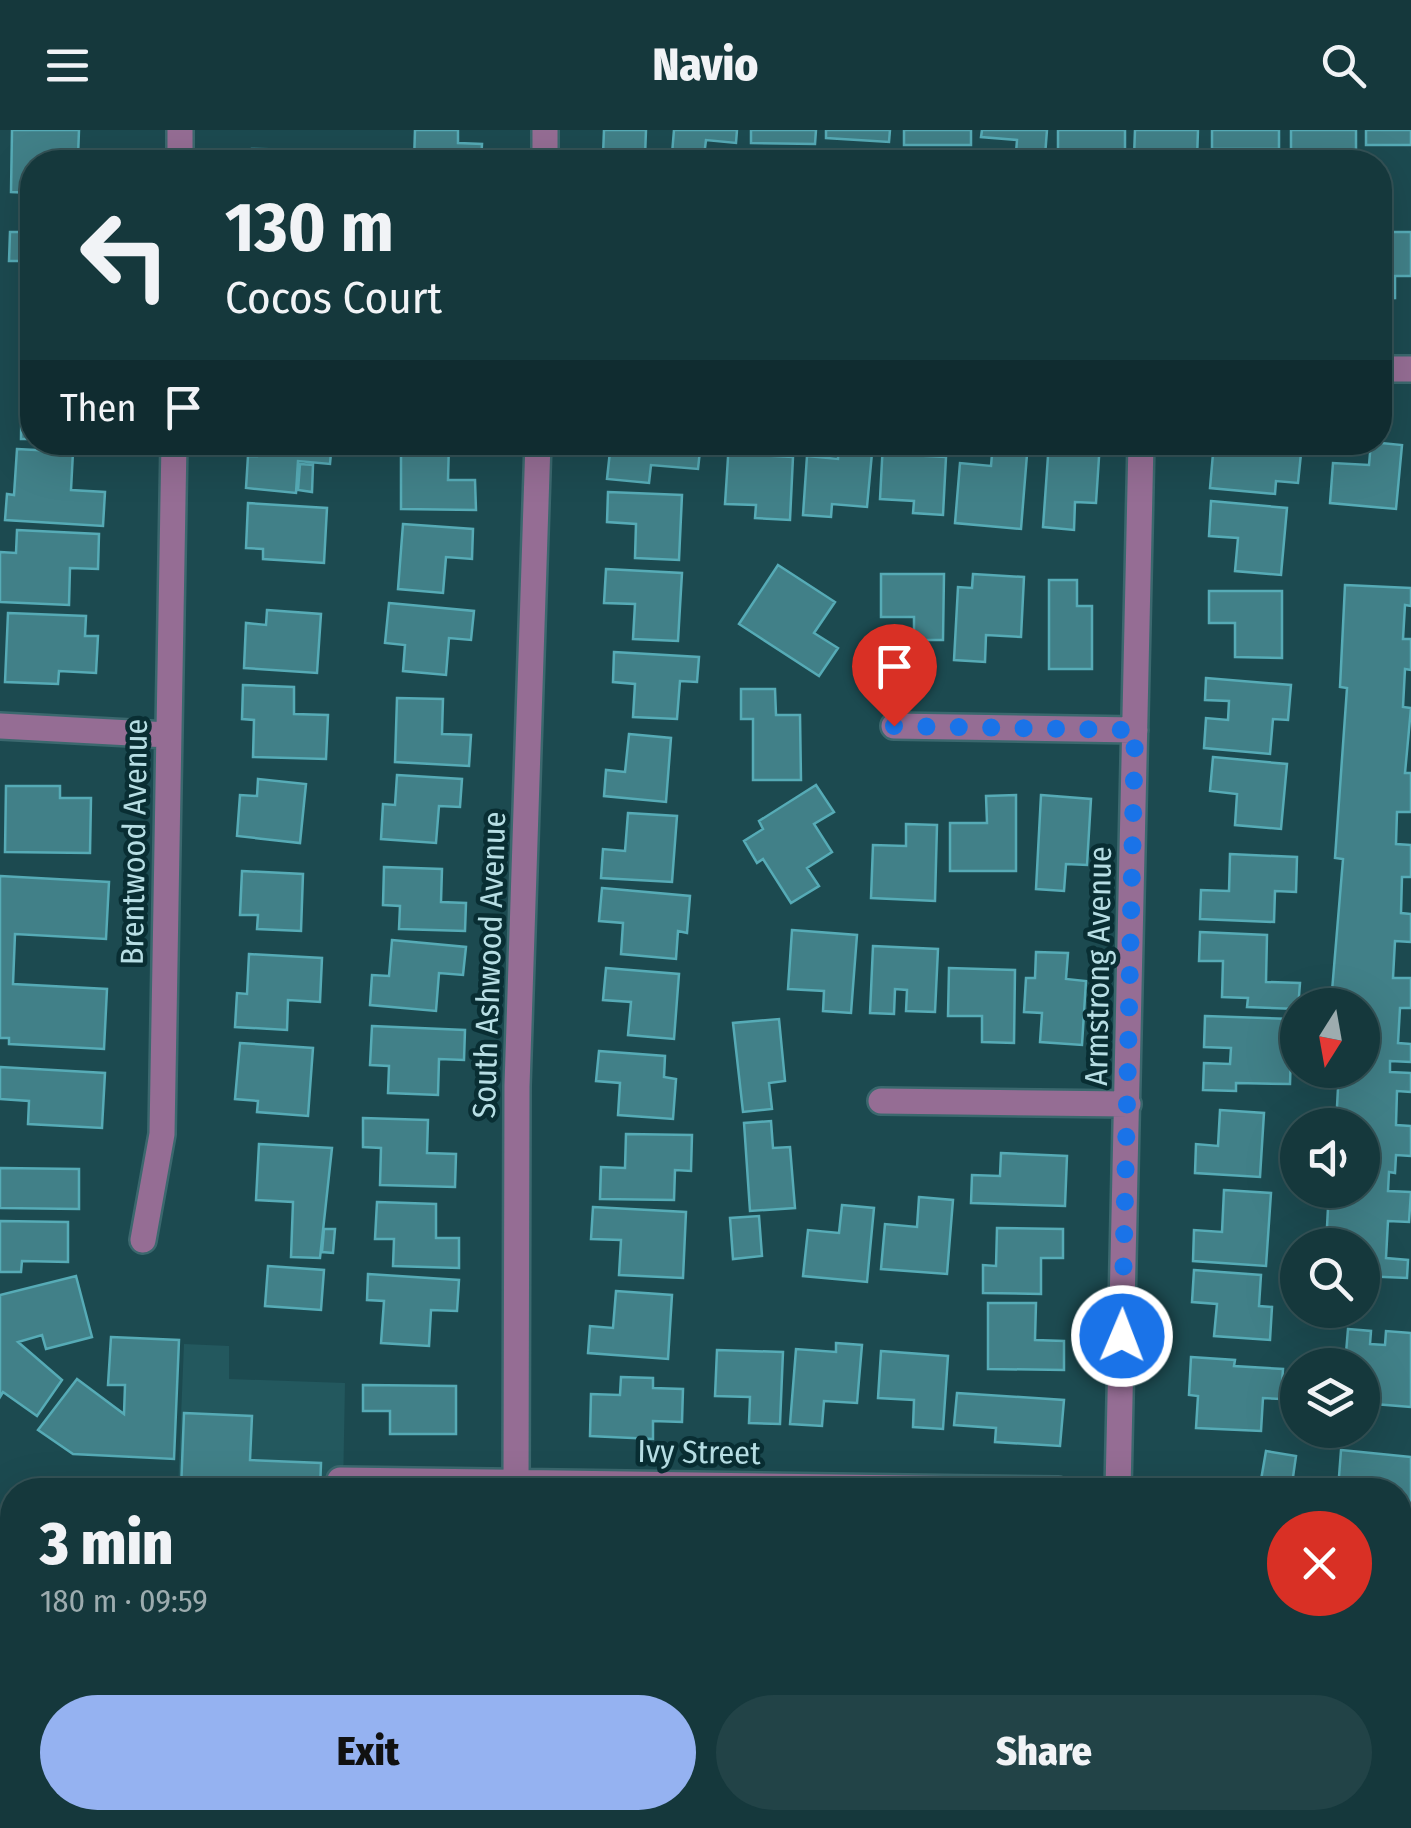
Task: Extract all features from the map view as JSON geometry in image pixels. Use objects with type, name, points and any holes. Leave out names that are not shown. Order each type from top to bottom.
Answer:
[{"type":"street","name":"Brentwood Avenue","points":[[142,1240],[162,1134],[174,455]]},
{"type":"street","name":"South Ashwood Avenue","points":[[516,1478],[517,1086],[538,455]]},
{"type":"street","name":"Armstrong Avenue","points":[[1118,1478],[1141,455]]},
{"type":"street","points":[[0,726],[168,735]]},
{"type":"street","points":[[894,726],[1135,730]]},
{"type":"street","points":[[880,1100],[1128,1104]]},
{"type":"shaded area","points":[[184,1344],[229,1346],[229,1379],[345,1383],[343,1478],[178,1478]]},
{"type":"building","points":[[12,130],[79,130],[78,150],[20,150],[20,192],[11,192]]},
{"type":"building","points":[[415,130],[458,130],[458,143],[482,144],[482,150],[414,150]]},
{"type":"building","points":[[604,130],[646,130],[645,150],[603,150]]},
{"type":"building","points":[[674,130],[737,130],[736,143],[706,140],[705,150],[672,150]]},
{"type":"building","points":[[751,130],[816,130],[815,144],[751,143]]},
{"type":"building","points":[[826,130],[890,130],[889,142],[826,138]]},
{"type":"building","points":[[904,130],[971,130],[971,145],[904,145]]},
{"type":"building","points":[[982,130],[1047,130],[1045,150],[1016,150],[1017,140],[981,137]]},
{"type":"building","points":[[1058,130],[1125,130],[1125,150],[1058,150]]},
{"type":"building","points":[[1135,130],[1198,130],[1197,150],[1134,150]]},
{"type":"building","points":[[1212,130],[1279,130],[1279,149],[1212,149]]},
{"type":"building","points":[[1291,130],[1356,130],[1356,150],[1291,150]]},
{"type":"building","points":[[1366,130],[1411,130],[1411,145],[1366,145]]},
{"type":"building","points":[[10,232],[20,232],[20,261],[9,261]]},
{"type":"building","points":[[1392,232],[1411,232],[1411,276],[1395,276],[1392,298]]},
{"type":"building","points":[[1392,444],[1402,445],[1396,509],[1330,503],[1333,463],[1369,465],[1370,455],[1392,455]]},
{"type":"building","points":[[17,449],[20,455],[73,455],[71,490],[105,492],[103,526],[5,520],[7,494],[14,495]]},
{"type":"building","points":[[331,455],[330,464],[298,461],[296,493],[246,488],[248,456]]},
{"type":"building","points":[[401,455],[449,455],[448,480],[475,480],[476,510],[401,509]]},
{"type":"building","points":[[610,455],[700,455],[698,469],[651,465],[649,483],[607,479]]},
{"type":"building","points":[[728,455],[793,457],[790,520],[755,518],[756,505],[725,504]]},
{"type":"building","points":[[838,455],[872,455],[867,507],[832,504],[831,517],[803,515],[807,456],[838,459]]},
{"type":"building","points":[[882,455],[946,457],[943,515],[913,513],[914,501],[880,499]]},
{"type":"building","points":[[992,455],[1027,455],[1021,529],[955,523],[960,463],[991,466]]},
{"type":"building","points":[[1048,455],[1099,455],[1096,503],[1075,502],[1074,530],[1043,527]]},
{"type":"building","points":[[1213,455],[1301,455],[1298,483],[1276,481],[1275,494],[1210,488]]},
{"type":"building","points":[[300,464],[313,465],[312,492],[298,490]]},
{"type":"building","points":[[608,492],[682,495],[679,560],[635,558],[636,524],[607,522]]},
{"type":"building","points":[[1211,501],[1287,508],[1281,575],[1235,571],[1238,538],[1209,536]]},
{"type":"building","points":[[248,503],[327,508],[324,563],[263,559],[263,549],[246,548]]},
{"type":"building","points":[[403,524],[473,529],[472,559],[446,557],[443,593],[398,589]]},
{"type":"building","points":[[17,530],[99,534],[98,569],[70,568],[69,605],[0,602],[0,552],[16,553]]},
{"type":"building","points":[[778,565],[835,602],[814,633],[838,648],[819,676],[739,624]]},
{"type":"building","points":[[606,569],[682,573],[678,641],[633,639],[635,604],[604,603]]},
{"type":"building","points":[[881,574],[944,574],[943,640],[914,640],[914,617],[881,617]]},
{"type":"building","points":[[973,574],[1024,577],[1021,637],[986,635],[985,662],[954,660],[958,587],[972,588]]},
{"type":"building","points":[[1049,580],[1077,580],[1077,606],[1092,606],[1092,669],[1049,669]]},
{"type":"building","points":[[1345,585],[1411,588],[1411,606],[1405,605],[1403,639],[1411,639],[1411,670],[1405,669],[1403,707],[1411,708],[1405,773],[1411,773],[1411,812],[1397,812],[1396,844],[1411,845],[1411,877],[1402,877],[1401,913],[1411,914],[1411,942],[1395,941],[1393,978],[1411,978],[1411,1008],[1400,1008],[1398,1043],[1411,1044],[1411,1062],[1390,1061],[1390,1072],[1411,1073],[1411,1092],[1397,1091],[1396,1125],[1411,1126],[1411,1156],[1396,1155],[1395,1173],[1389,1172],[1388,1191],[1411,1192],[1409,1222],[1388,1221],[1386,1258],[1408,1260],[1407,1278],[1380,1277],[1380,1228],[1327,1228],[1328,1208],[1380,1208],[1380,1108],[1337,1108],[1338,1088],[1380,1088],[1380,988],[1332,988],[1343,859],[1335,858],[1347,688],[1340,687]]},
{"type":"building","points":[[1209,591],[1282,591],[1282,658],[1235,657],[1235,623],[1209,623]]},
{"type":"building","points":[[389,603],[474,611],[471,640],[449,638],[446,675],[403,671],[405,645],[385,643]]},
{"type":"building","points":[[267,610],[321,614],[317,673],[244,668],[246,623],[266,625]]},
{"type":"building","points":[[8,613],[86,616],[85,636],[98,636],[96,673],[59,671],[58,684],[5,682]]},
{"type":"building","points":[[614,652],[699,657],[697,682],[680,681],[677,719],[633,717],[635,684],[613,682]]},
{"type":"building","points":[[1206,678],[1291,685],[1288,720],[1273,719],[1270,754],[1204,748],[1206,718],[1228,720],[1229,701],[1205,700]]},
{"type":"building","points":[[243,685],[294,687],[294,714],[328,715],[326,759],[253,757],[254,720],[242,719]]},
{"type":"building","points":[[741,689],[775,689],[776,715],[800,715],[801,780],[753,780],[753,719],[741,719]]},
{"type":"building","points":[[397,698],[443,699],[442,734],[471,735],[469,766],[395,762]]},
{"type":"building","points":[[629,734],[671,738],[666,802],[604,796],[606,770],[625,772]]},
{"type":"building","points":[[1213,757],[1287,764],[1281,829],[1235,825],[1237,794],[1210,791]]},
{"type":"building","points":[[397,775],[462,779],[460,807],[439,806],[436,843],[381,839],[383,804],[395,805]]},
{"type":"building","points":[[258,779],[306,784],[300,843],[237,836],[240,795],[257,796]]},
{"type":"building","points":[[816,785],[834,812],[814,824],[832,852],[807,868],[819,886],[791,903],[763,859],[757,863],[744,841],[763,829],[759,821]]},
{"type":"building","points":[[6,786],[60,786],[60,798],[91,798],[90,853],[5,852]]},
{"type":"building","points":[[1016,795],[1016,871],[950,871],[950,823],[987,823],[986,796]]},
{"type":"building","points":[[1041,795],[1091,799],[1087,865],[1066,864],[1064,891],[1036,889]]},
{"type":"building","points":[[628,813],[677,816],[672,882],[601,878],[603,849],[625,851]]},
{"type":"building","points":[[906,824],[937,825],[935,901],[871,898],[873,845],[906,846]]},
{"type":"building","points":[[1230,854],[1297,857],[1296,892],[1275,891],[1274,922],[1200,919],[1201,890],[1229,891]]},
{"type":"building","points":[[384,867],[442,869],[441,902],[466,903],[465,931],[399,929],[400,906],[383,905]]},
{"type":"building","points":[[242,871],[303,874],[301,931],[257,929],[258,915],[240,915]]},
{"type":"building","points":[[0,876],[109,882],[106,939],[15,934],[13,984],[107,989],[104,1049],[9,1044],[9,1038],[0,1038]]},
{"type":"building","points":[[602,888],[690,896],[687,933],[678,931],[676,959],[621,954],[623,923],[599,921]]},
{"type":"building","points":[[792,930],[857,935],[851,1013],[823,1011],[824,991],[788,989]]},
{"type":"building","points":[[1200,932],[1267,935],[1266,982],[1300,983],[1300,988],[1280,988],[1280,1008],[1247,1007],[1248,998],[1222,997],[1223,961],[1199,961]]},
{"type":"building","points":[[392,940],[466,947],[463,975],[439,973],[436,1011],[370,1005],[372,975],[389,976]]},
{"type":"building","points":[[873,946],[938,949],[935,1012],[906,1011],[907,990],[895,989],[894,1014],[870,1013]]},
{"type":"building","points":[[1036,952],[1068,953],[1066,979],[1086,981],[1082,1045],[1040,1042],[1042,1013],[1024,1012],[1026,978],[1035,978]]},
{"type":"building","points":[[249,954],[322,958],[320,1002],[288,1000],[287,1030],[235,1027],[237,993],[247,994]]},
{"type":"building","points":[[606,968],[679,974],[674,1039],[628,1035],[631,1002],[603,1000]]},
{"type":"building","points":[[949,968],[1015,970],[1014,1043],[982,1042],[982,1016],[948,1016]]},
{"type":"building","points":[[1205,1016],[1280,1019],[1280,1084],[1236,1083],[1236,1091],[1203,1090],[1204,1063],[1230,1064],[1231,1048],[1204,1047]]},
{"type":"building","points":[[779,1019],[785,1081],[769,1083],[772,1109],[743,1112],[733,1023]]},
{"type":"building","points":[[372,1026],[465,1030],[464,1060],[439,1059],[438,1095],[388,1093],[389,1066],[370,1065]]},
{"type":"building","points":[[240,1043],[313,1048],[308,1116],[257,1112],[258,1101],[235,1099]]},
{"type":"building","points":[[599,1051],[665,1056],[664,1077],[676,1079],[673,1119],[618,1115],[620,1083],[596,1081]]},
{"type":"building","points":[[0,1067],[105,1073],[102,1128],[28,1124],[29,1101],[0,1099]]},
{"type":"building","points":[[1220,1110],[1264,1113],[1260,1177],[1195,1173],[1196,1144],[1218,1146]]},
{"type":"building","points":[[363,1118],[428,1120],[427,1153],[456,1154],[455,1187],[380,1185],[381,1148],[363,1147]]},
{"type":"building","points":[[771,1121],[773,1148],[790,1147],[795,1208],[750,1211],[744,1123]]},
{"type":"building","points":[[626,1134],[692,1135],[691,1171],[675,1170],[674,1200],[600,1199],[601,1167],[625,1168]]},
{"type":"building","points":[[259,1144],[332,1148],[320,1258],[291,1257],[293,1202],[256,1200]]},
{"type":"building","points":[[1001,1153],[1067,1156],[1065,1206],[971,1203],[972,1175],[1000,1176]]},
{"type":"building","points":[[0,1168],[79,1169],[79,1209],[0,1208]]},
{"type":"building","points":[[1224,1190],[1271,1193],[1266,1266],[1193,1261],[1194,1230],[1222,1232]]},
{"type":"building","points":[[919,1197],[953,1200],[947,1274],[881,1269],[885,1224],[917,1227]]},
{"type":"building","points":[[377,1202],[436,1204],[436,1238],[459,1238],[459,1268],[393,1266],[394,1239],[375,1239]]},
{"type":"building","points":[[842,1205],[874,1208],[867,1282],[803,1276],[808,1230],[839,1233]]},
{"type":"building","points":[[593,1207],[686,1212],[683,1278],[619,1275],[621,1240],[591,1239]]},
{"type":"building","points":[[759,1216],[762,1256],[733,1259],[730,1218]]},
{"type":"building","points":[[0,1221],[68,1222],[68,1262],[22,1261],[21,1272],[0,1272]]},
{"type":"building","points":[[997,1228],[1063,1229],[1063,1258],[1041,1258],[1041,1294],[983,1293],[983,1265],[996,1266]]},
{"type":"building","points":[[324,1229],[335,1229],[333,1253],[322,1252]]},
{"type":"building","points":[[268,1266],[324,1270],[321,1310],[265,1306]]},
{"type":"building","points":[[1194,1270],[1261,1275],[1259,1306],[1272,1307],[1270,1340],[1214,1336],[1217,1304],[1192,1302]]},
{"type":"building","points":[[368,1274],[459,1280],[457,1311],[431,1310],[429,1346],[381,1343],[384,1301],[367,1300]]},
{"type":"building","points":[[76,1276],[92,1337],[46,1349],[42,1335],[18,1342],[62,1380],[37,1416],[3,1392],[0,1397],[0,1295]]},
{"type":"building","points":[[616,1291],[672,1295],[668,1359],[588,1353],[590,1326],[613,1328]]},
{"type":"building","points":[[988,1303],[1036,1303],[1035,1340],[1064,1341],[1064,1370],[988,1369]]},
{"type":"building","points":[[1348,1329],[1371,1331],[1370,1344],[1385,1345],[1386,1331],[1411,1333],[1411,1407],[1380,1404],[1380,1348],[1346,1348]]},
{"type":"building","points":[[111,1337],[179,1340],[174,1459],[73,1454],[38,1430],[77,1379],[124,1414],[125,1385],[108,1385]]},
{"type":"building","points":[[836,1343],[862,1345],[857,1403],[824,1401],[822,1426],[790,1424],[796,1349],[836,1352]]},
{"type":"building","points":[[717,1350],[783,1352],[780,1424],[749,1423],[750,1397],[715,1396]]},
{"type":"building","points":[[881,1351],[948,1356],[943,1429],[913,1427],[914,1400],[878,1398]]},
{"type":"building","points":[[1191,1357],[1235,1360],[1234,1366],[1280,1369],[1280,1399],[1263,1398],[1261,1431],[1196,1428],[1198,1396],[1189,1395]]},
{"type":"building","points":[[621,1377],[653,1378],[653,1388],[683,1389],[682,1422],[653,1421],[653,1439],[590,1436],[591,1394],[620,1395]]},
{"type":"building","points":[[363,1385],[456,1386],[456,1434],[390,1434],[390,1411],[363,1411]]},
{"type":"building","points":[[957,1393],[1064,1400],[1060,1446],[995,1442],[996,1428],[954,1425]]},
{"type":"building","points":[[184,1413],[252,1416],[250,1460],[321,1463],[320,1478],[181,1478]]},
{"type":"building","points":[[1341,1450],[1411,1457],[1411,1478],[1339,1478]]},
{"type":"building","points":[[1266,1451],[1296,1456],[1293,1478],[1261,1478]]},
{"type":"route","points":[[894,726],[1135,730],[1122,1336]]}]
